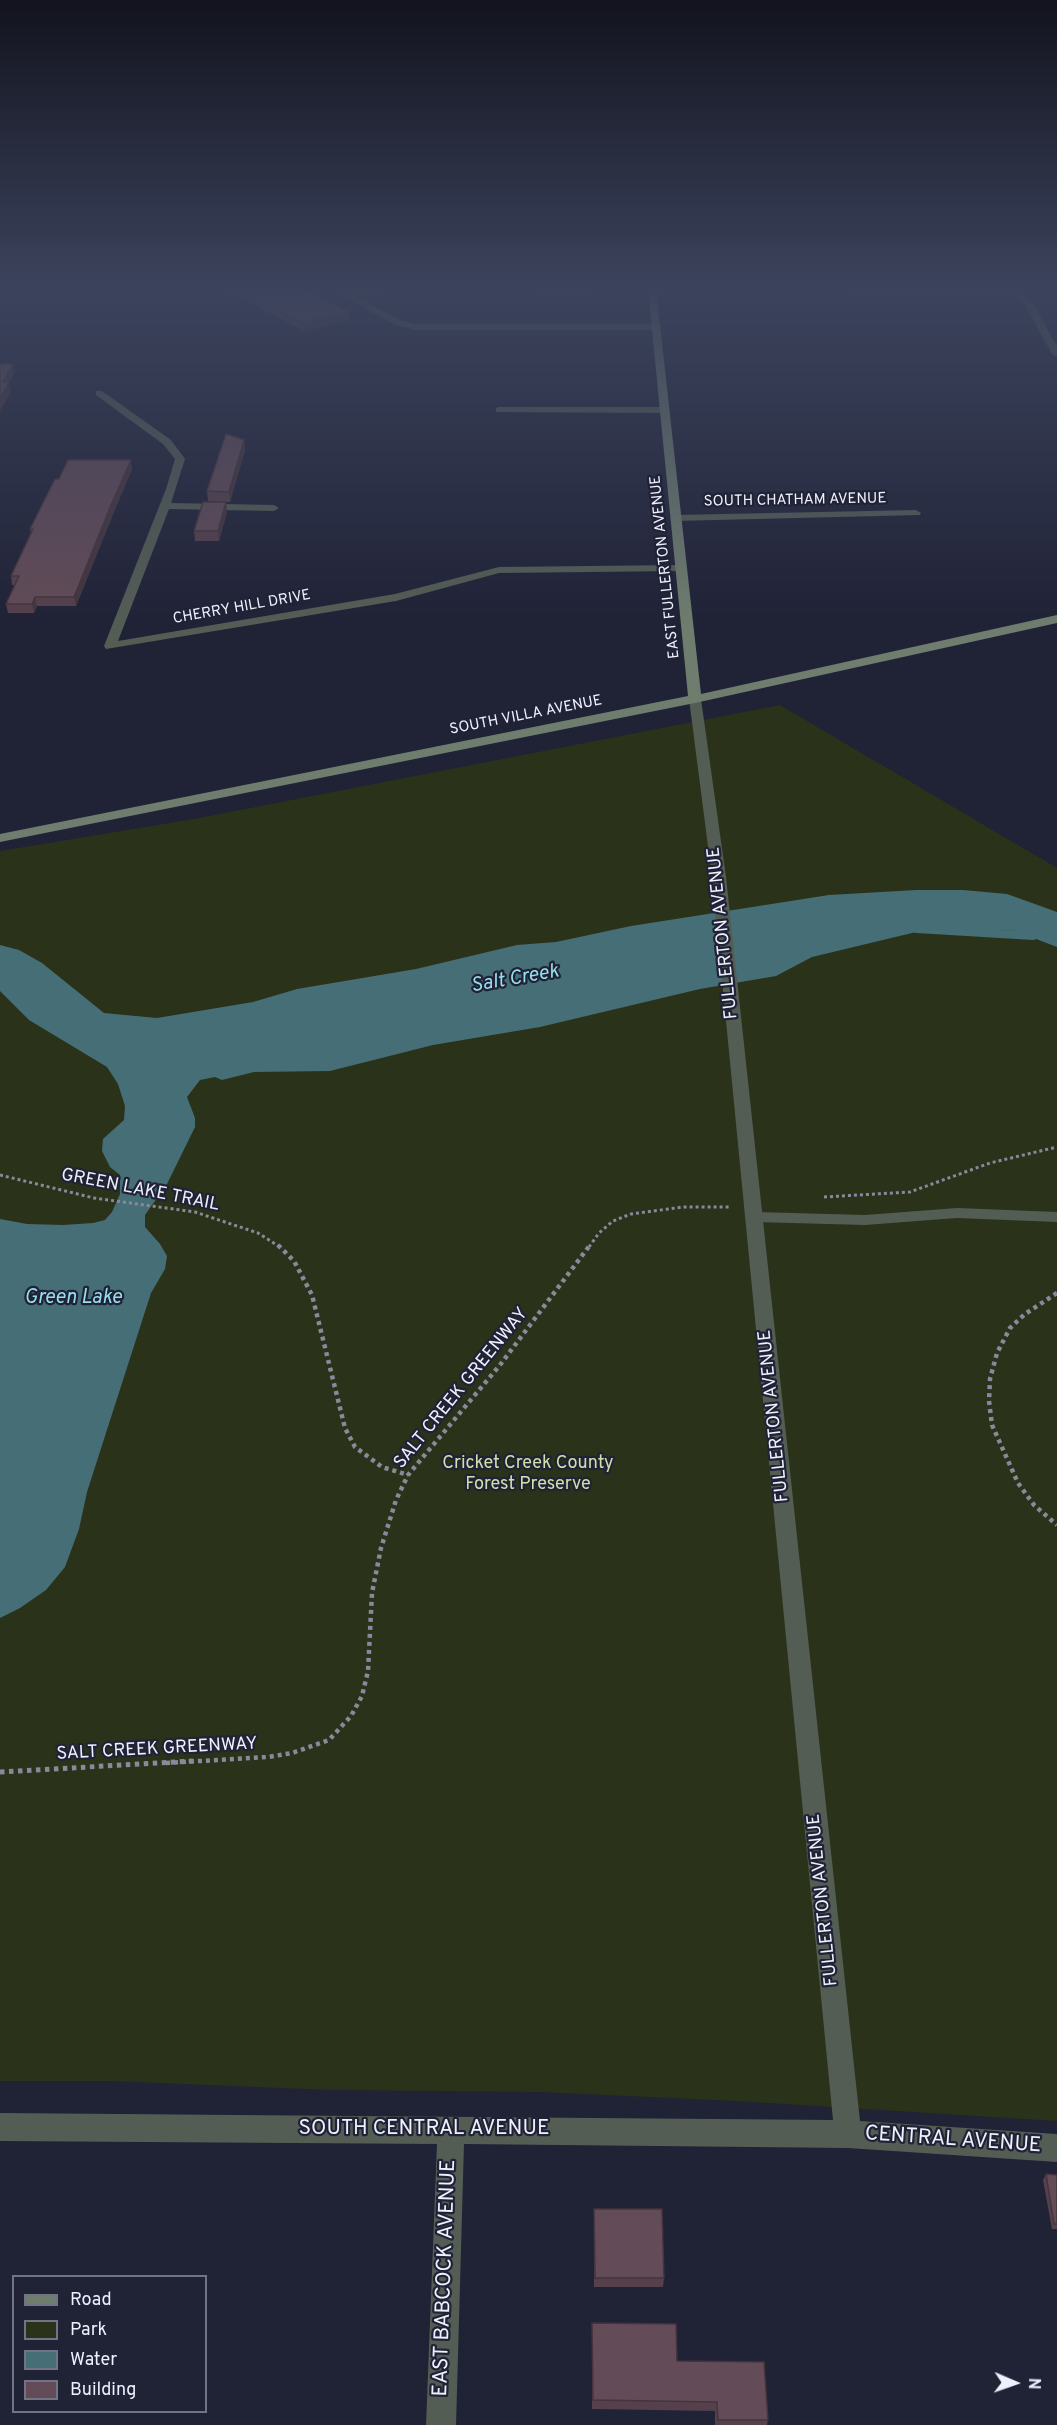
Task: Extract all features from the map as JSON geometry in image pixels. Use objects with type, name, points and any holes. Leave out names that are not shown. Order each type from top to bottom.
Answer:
[{"type":"street","name":"CHERRY HILL DRIVE","points":[[112,402],[167,442],[180,459],[110,646],[396,597],[499,570],[680,568]]},
{"type":"street","name":"EAST FULLERTON AVENUE","points":[[663,402],[695,699]]},
{"type":"street","points":[[499,410],[664,410]]},
{"type":"street","points":[[164,506],[274,508]]},
{"type":"street","name":"SOUTH CHATHAM AVENUE","points":[[675,518],[916,513]]},
{"type":"street","name":"SOUTH VILLA AVENUE","points":[[0,838],[695,699],[1057,619]]},
{"type":"street","name":"FULLERTON AVENUE","points":[[695,699],[719,877],[848,2134]]},
{"type":"street","name":"SOUTH CENTRAL AVENUE","points":[[0,2127],[848,2134]]},
{"type":"street","name":"EAST BABCOCK AVENUE","points":[[441,2425],[451,2130]]},
{"type":"street","name":"CENTRAL AVENUE","points":[[848,2134],[1057,2148]]},
{"type":"lane","points":[[754,1211],[865,1220],[957,1213],[1057,1217]]},
{"type":"path","points":[[815,1198],[910,1192],[990,1163],[1057,1147]]},
{"type":"path","name":"GREEN LAKE TRAIL","points":[[0,1175],[116,1202],[195,1212],[258,1233],[278,1245],[294,1261],[312,1295],[345,1428],[356,1446],[370,1460],[382,1467],[408,1474]]},
{"type":"path","name":"SALT CREEK GREENWAY","points":[[0,1772],[268,1757],[292,1753],[329,1740],[351,1716],[362,1695],[368,1671],[372,1593],[381,1548],[396,1500],[408,1474],[500,1365],[599,1233],[613,1221],[631,1214],[655,1210],[754,1211]]},
{"type":"path","points":[[1057,1293],[1025,1314],[1010,1328],[997,1353],[990,1379],[988,1401],[993,1425],[1004,1456],[1018,1484],[1034,1505],[1057,1526]]},
{"type":"green space","name":"Cricket Creek County Forest Preserve","points":[[780,705],[1057,868],[1057,2121],[737,2101],[540,2092],[330,2090],[111,2081],[0,2081],[0,851],[194,819]]},
{"type":"water","name":"Green Lake","points":[[963,890],[1007,894],[1057,912],[1057,947],[1015,931],[933,928],[812,957],[776,976],[700,989],[540,1027],[433,1045],[330,1071],[254,1072],[222,1080],[215,1077],[200,1080],[187,1097],[195,1118],[195,1127],[167,1184],[145,1215],[145,1227],[167,1256],[165,1269],[151,1293],[87,1492],[79,1529],[65,1567],[46,1590],[20,1608],[0,1618],[0,1219],[27,1224],[63,1225],[105,1220],[112,1212],[120,1194],[120,1175],[110,1167],[102,1151],[103,1139],[124,1120],[125,1106],[118,1084],[107,1067],[29,1020],[0,991],[0,945],[19,950],[42,963],[104,1013],[157,1018],[253,1002],[297,989],[416,969],[517,945],[556,942],[631,926],[829,895]]},
{"type":"building","points":[[226,434],[244,440],[229,492],[207,491]]},
{"type":"building","points":[[68,460],[131,460],[74,597],[35,597],[32,604],[6,604],[19,576],[11,576],[33,529],[30,529],[55,479],[59,479]]},
{"type":"building","points":[[203,502],[226,502],[218,531],[194,531]]},
{"type":"building","points":[[1046,2174],[1057,2175],[1057,2224],[1054,2224]]},
{"type":"building","points":[[594,2209],[662,2209],[664,2278],[595,2278]]},
{"type":"building","points":[[592,2323],[676,2324],[677,2361],[764,2362],[768,2420],[718,2420],[717,2402],[593,2400]]},
{"type":"waterway","name":"Salt Creek","points":[[917,929],[1033,936]]}]
